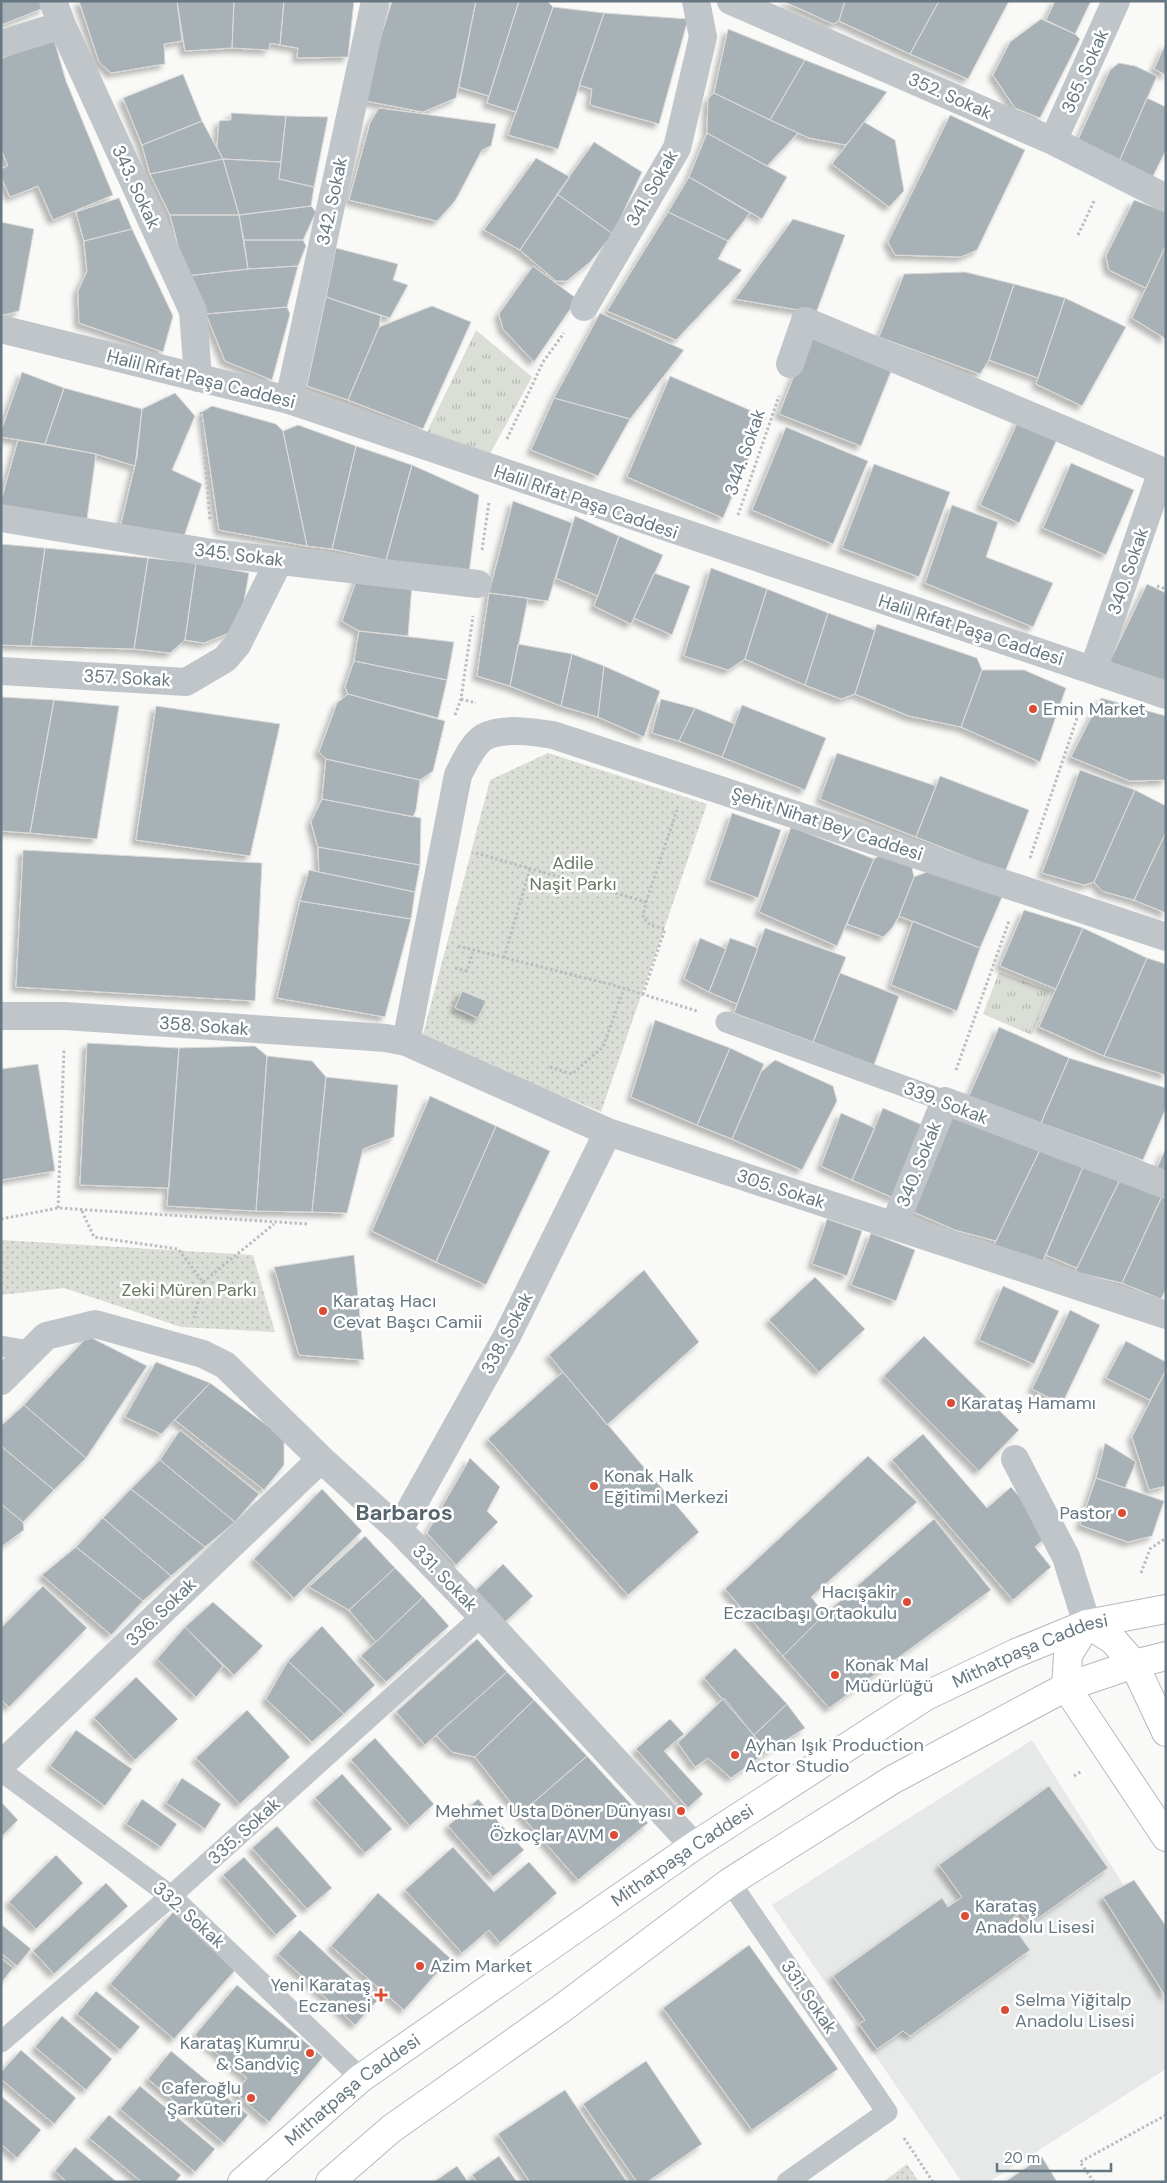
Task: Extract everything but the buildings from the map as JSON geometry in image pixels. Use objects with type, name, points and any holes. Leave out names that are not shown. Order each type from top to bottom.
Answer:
[{"type":"main road","name":"Mithatpaşa Caddesi","points":[[242,2182],[361,2078],[694,1846],[926,1696],[1016,1652],[1087,1624],[1166,1609]]},
{"type":"main road","points":[[1166,1732],[1134,1664],[1113,1640],[1087,1624],[1068,1656],[1066,1687],[1166,1837]]},
{"type":"main road","points":[[330,2182],[390,2129],[561,2009],[730,1882],[892,1780],[1066,1687],[1134,1664],[1166,1656]]},
{"type":"street","name":"342. Sokak","points":[[289,400],[375,1]]},
{"type":"street","name":"341. Sokak","points":[[584,307],[677,148],[703,36],[696,1]]},
{"type":"street","name":"352. Sokak","points":[[732,1],[1053,141],[1166,198]]},
{"type":"street","name":"365. Sokak","points":[[1053,141],[1116,1]]},
{"type":"street","points":[[1,44],[58,13]]},
{"type":"street","name":"343. Sokak","points":[[58,13],[193,311],[198,378]]},
{"type":"street","name":"340. Sokak","points":[[790,364],[805,321],[1162,471],[1093,670]]},
{"type":"street","name":"Halil Rıfat Paşa Caddesi","points":[[1,329],[289,400],[1166,695]]},
{"type":"street","name":"345. Sokak","points":[[1,518],[212,553],[478,584]]},
{"type":"street","name":"357. Sokak","points":[[1,670],[186,682],[225,658],[237,645],[279,561]]},
{"type":"street","name":"Şehit Nihat Bey Caddesi","points":[[446,846],[458,775],[468,755],[485,737],[516,730],[553,735],[1166,937]]},
{"type":"street","points":[[406,1042],[446,846]]},
{"type":"street","name":"358. Sokak","points":[[1,1016],[65,1016],[386,1038],[406,1042]]},
{"type":"street","name":"305. Sokak","points":[[406,1042],[608,1132],[1166,1315]]},
{"type":"street","name":"340. Sokak","points":[[894,1226],[945,1101]]},
{"type":"street","name":"339. Sokak","points":[[945,1101],[1166,1185]]},
{"type":"street","name":"338. Sokak","points":[[399,1530],[507,1336],[608,1132]]},
{"type":"street","name":"331. Sokak","points":[[1,1381],[46,1336],[95,1324],[204,1354],[225,1365],[321,1460],[399,1530],[482,1616],[694,1846]]},
{"type":"street","points":[[1015,1459],[1066,1557],[1087,1624]]},
{"type":"street","name":"336. Sokak","points":[[1,1766],[321,1460]]},
{"type":"lane","name":"339. Sokak","points":[[726,1022],[945,1101]]},
{"type":"lane","points":[[1,1346],[29,1351]]},
{"type":"lane","name":"335. Sokak","points":[[1,2042],[171,1896],[482,1616]]},
{"type":"lane","name":"332. Sokak","points":[[1,1771],[171,1896],[361,2078]]},
{"type":"lane","name":"331. Sokak","points":[[730,1882],[887,2112]]},
{"type":"lane","points":[[787,2182],[887,2112]]},
{"type":"path","points":[[493,470],[543,362],[560,339]]},
{"type":"path","name":"344. Sokak","points":[[726,548],[790,364]]},
{"type":"path","points":[[198,378],[212,553]]},
{"type":"path","points":[[643,994],[665,929],[650,925],[643,917],[646,902],[671,827]]},
{"type":"path","points":[[446,846],[646,902]]},
{"type":"path","points":[[474,863],[476,853]]},
{"type":"path","points":[[504,958],[530,868]]},
{"type":"path","points":[[456,945],[643,994],[726,1022]]},
{"type":"path","points":[[545,1065],[572,1074],[603,1047],[624,989]]},
{"type":"path","points":[[58,1208],[65,1016]]},
{"type":"path","points":[[1,1219],[58,1208],[274,1224],[309,1224]]},
{"type":"path","points":[[82,1211],[94,1237],[178,1249],[203,1282]]},
{"type":"path","points":[[204,1354],[212,1322],[194,1317],[203,1282],[274,1224]]},
{"type":"path","points":[[1141,1573],[1150,1550],[1166,1538]]},
{"type":"path","points":[[887,2112],[933,2182]]},
{"type":"path","points":[[1094,2182],[1080,2162],[1166,2116]]},
{"type":"shaded area","name":"Selma Yiğitalp Anadolu Lisesi","points":[[1032,1740],[1166,1952],[1166,2069],[989,2182],[962,2182],[772,1905]]},
{"type":"green space","points":[[476,330],[532,377],[486,461],[425,436]]},
{"type":"green space","name":"Adile Naşit Parkı","points":[[548,753],[707,804],[601,1112],[422,1038],[490,780]]},
{"type":"green space","points":[[999,972],[1050,991],[1032,1035],[983,1014]]},
{"type":"green space","name":"Zeki Müren Parkı","points":[[1,1240],[253,1255],[275,1332],[181,1327],[64,1288],[1,1295]]},
{"type":"green space","points":[[907,2164],[919,2182],[883,2182]]},
{"type":"place","name":"Emin Market","points":[[1033,709]]},
{"type":"place","name":"Karataş Hacı Cevat Başcı Camii","points":[[323,1311]]},
{"type":"place","name":"Karataş Hamamı","points":[[951,1403]]},
{"type":"place","name":"Konak Halk Eğitimi Merkezi","points":[[594,1486]]},
{"type":"place","name":"Pastor","points":[[1122,1513]]},
{"type":"place","name":"Hacışakir Eczacıbaşı Ortaokulu","points":[[907,1602]]},
{"type":"place","name":"Konak Mal Müdürlüğü","points":[[835,1675]]},
{"type":"place","name":"Ayhan Işık Production Actor Studio","points":[[735,1755]]},
{"type":"place","name":"Mehmet Usta Döner Dünyası","points":[[681,1811]]},
{"type":"place","name":"Özkoçlar AVM","points":[[614,1835]]},
{"type":"place","name":"Karataş Anadolu Lisesi","points":[[965,1916]]},
{"type":"place","name":"Azim Market","points":[[420,1966]]},
{"type":"place","name":"Yeni Karataş Eczanesi","points":[[381,1995]]},
{"type":"place","name":"Selma Yiğitalp Anadolu Lisesi","points":[[1005,2010]]},
{"type":"place","name":"Karataş Kumru & Sandviç","points":[[310,2053]]},
{"type":"place","name":"Caferoğlu Şarküteri","points":[[251,2098]]},
{"type":"district","name":"Barbaros","points":[[404,1512]]}]
